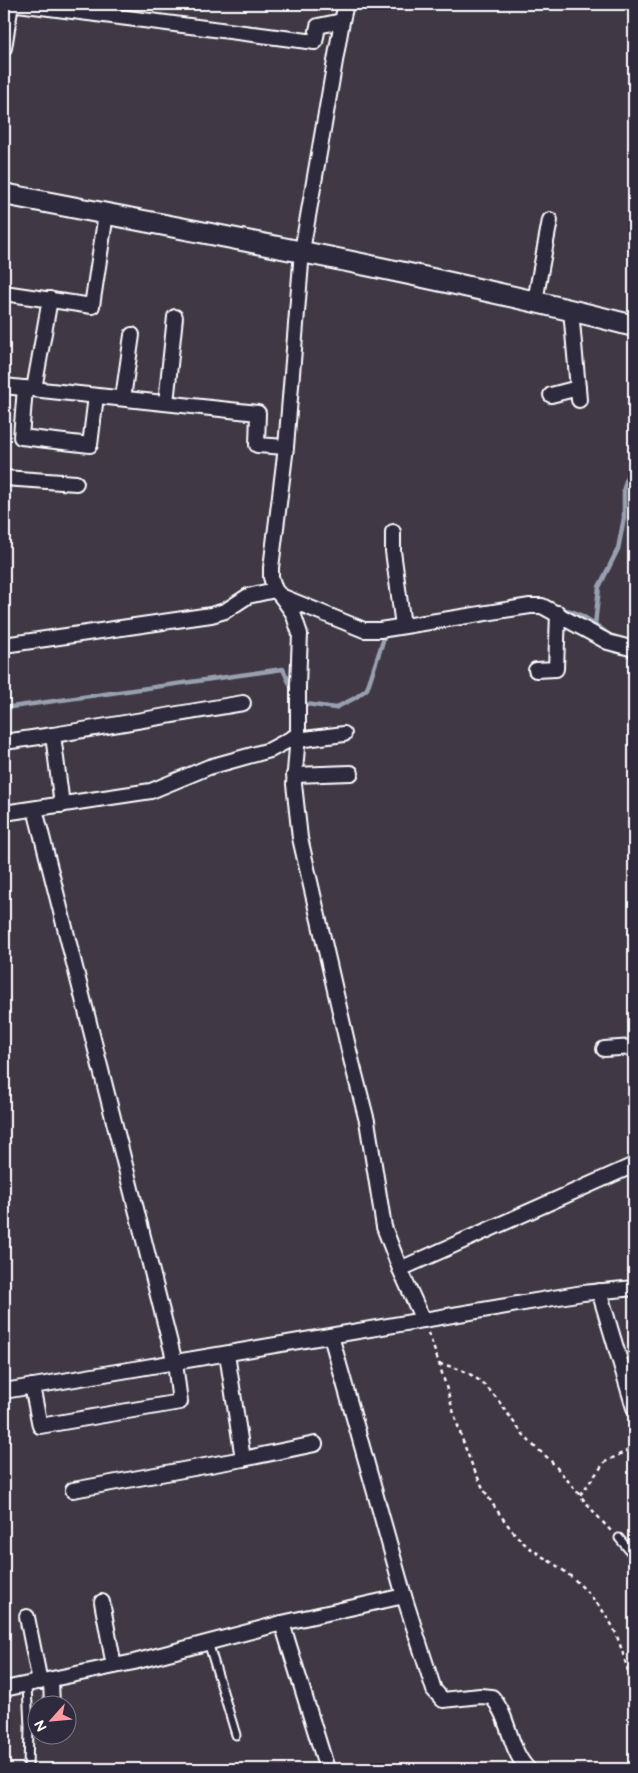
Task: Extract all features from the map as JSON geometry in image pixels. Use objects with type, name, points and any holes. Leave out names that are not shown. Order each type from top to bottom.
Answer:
[{"type":"street","points":[[4,48],[11,4]]},
{"type":"street","points":[[18,4],[315,42],[318,26],[342,21]]},
{"type":"street","points":[[346,4],[302,252],[286,447],[271,577],[278,593],[293,613],[300,634],[298,738],[294,793],[305,861],[367,1121],[384,1227],[423,1320]]},
{"type":"street","points":[[4,194],[402,271],[536,301],[634,326]]},
{"type":"street","points":[[4,293],[92,306],[106,214]]},
{"type":"street","points":[[536,301],[550,220]]},
{"type":"street","points":[[50,300],[29,389],[21,437],[90,445],[96,396]]},
{"type":"street","points":[[551,395],[578,394],[571,310]]},
{"type":"street","points":[[166,403],[175,316]]},
{"type":"street","points":[[124,398],[132,335]]},
{"type":"street","points":[[4,386],[258,413],[257,444],[286,447]]},
{"type":"street","points":[[4,478],[76,483]]},
{"type":"street","points":[[393,532],[393,551],[403,626]]},
{"type":"street","points":[[4,645],[211,615],[225,611],[254,594],[278,593],[364,630],[380,630],[530,606],[542,606],[558,613],[608,642],[634,649]]},
{"type":"street","points":[[300,634],[304,625],[318,611]]},
{"type":"street","points":[[536,670],[556,668],[558,613]]},
{"type":"street","points":[[4,742],[242,703]]},
{"type":"street","points":[[4,813],[151,791],[209,767],[270,750],[298,738],[344,734]]},
{"type":"street","points":[[53,735],[62,805]]},
{"type":"street","points":[[294,774],[351,773]]},
{"type":"street","points":[[32,1386],[40,1426],[180,1402],[176,1363],[35,809]]},
{"type":"street","points":[[604,1049],[634,1047]]},
{"type":"street","points":[[400,1269],[634,1165]]},
{"type":"street","points":[[4,1390],[176,1363],[599,1291],[634,1288]]},
{"type":"street","points":[[599,1291],[634,1408]]},
{"type":"street","points":[[331,1336],[404,1596],[437,1696],[447,1701],[480,1696],[492,1697],[499,1709],[519,1758],[528,1769]]},
{"type":"street","points":[[227,1354],[243,1459]]},
{"type":"street","points":[[73,1490],[315,1444]]},
{"type":"street","points":[[4,1689],[114,1666],[282,1623],[404,1596]]},
{"type":"street","points":[[102,1602],[114,1666]]},
{"type":"street","points":[[27,1616],[39,1682],[47,1696]]},
{"type":"street","points":[[282,1623],[326,1769]]},
{"type":"lane","points":[[619,1538],[634,1556]]},
{"type":"lane","points":[[208,1642],[236,1735]]},
{"type":"lane","points":[[28,1769],[29,1728],[39,1682]]},
{"type":"path","points":[[423,1320],[465,1447],[482,1488],[517,1535],[535,1552],[568,1574],[605,1614],[614,1630],[634,1692]]},
{"type":"path","points":[[439,1364],[456,1367],[466,1372],[492,1392],[529,1441],[548,1458],[619,1538]]},
{"type":"path","points":[[580,1495],[605,1462],[634,1446]]},
{"type":"waterway","points":[[595,625],[599,587],[618,549],[624,518],[624,488],[634,452]]},
{"type":"waterway","points":[[559,609],[580,615],[611,636]]},
{"type":"waterway","points":[[299,703],[335,708],[355,698],[367,689],[385,635],[388,633]]},
{"type":"waterway","points":[[4,708],[283,669],[293,691]]}]
